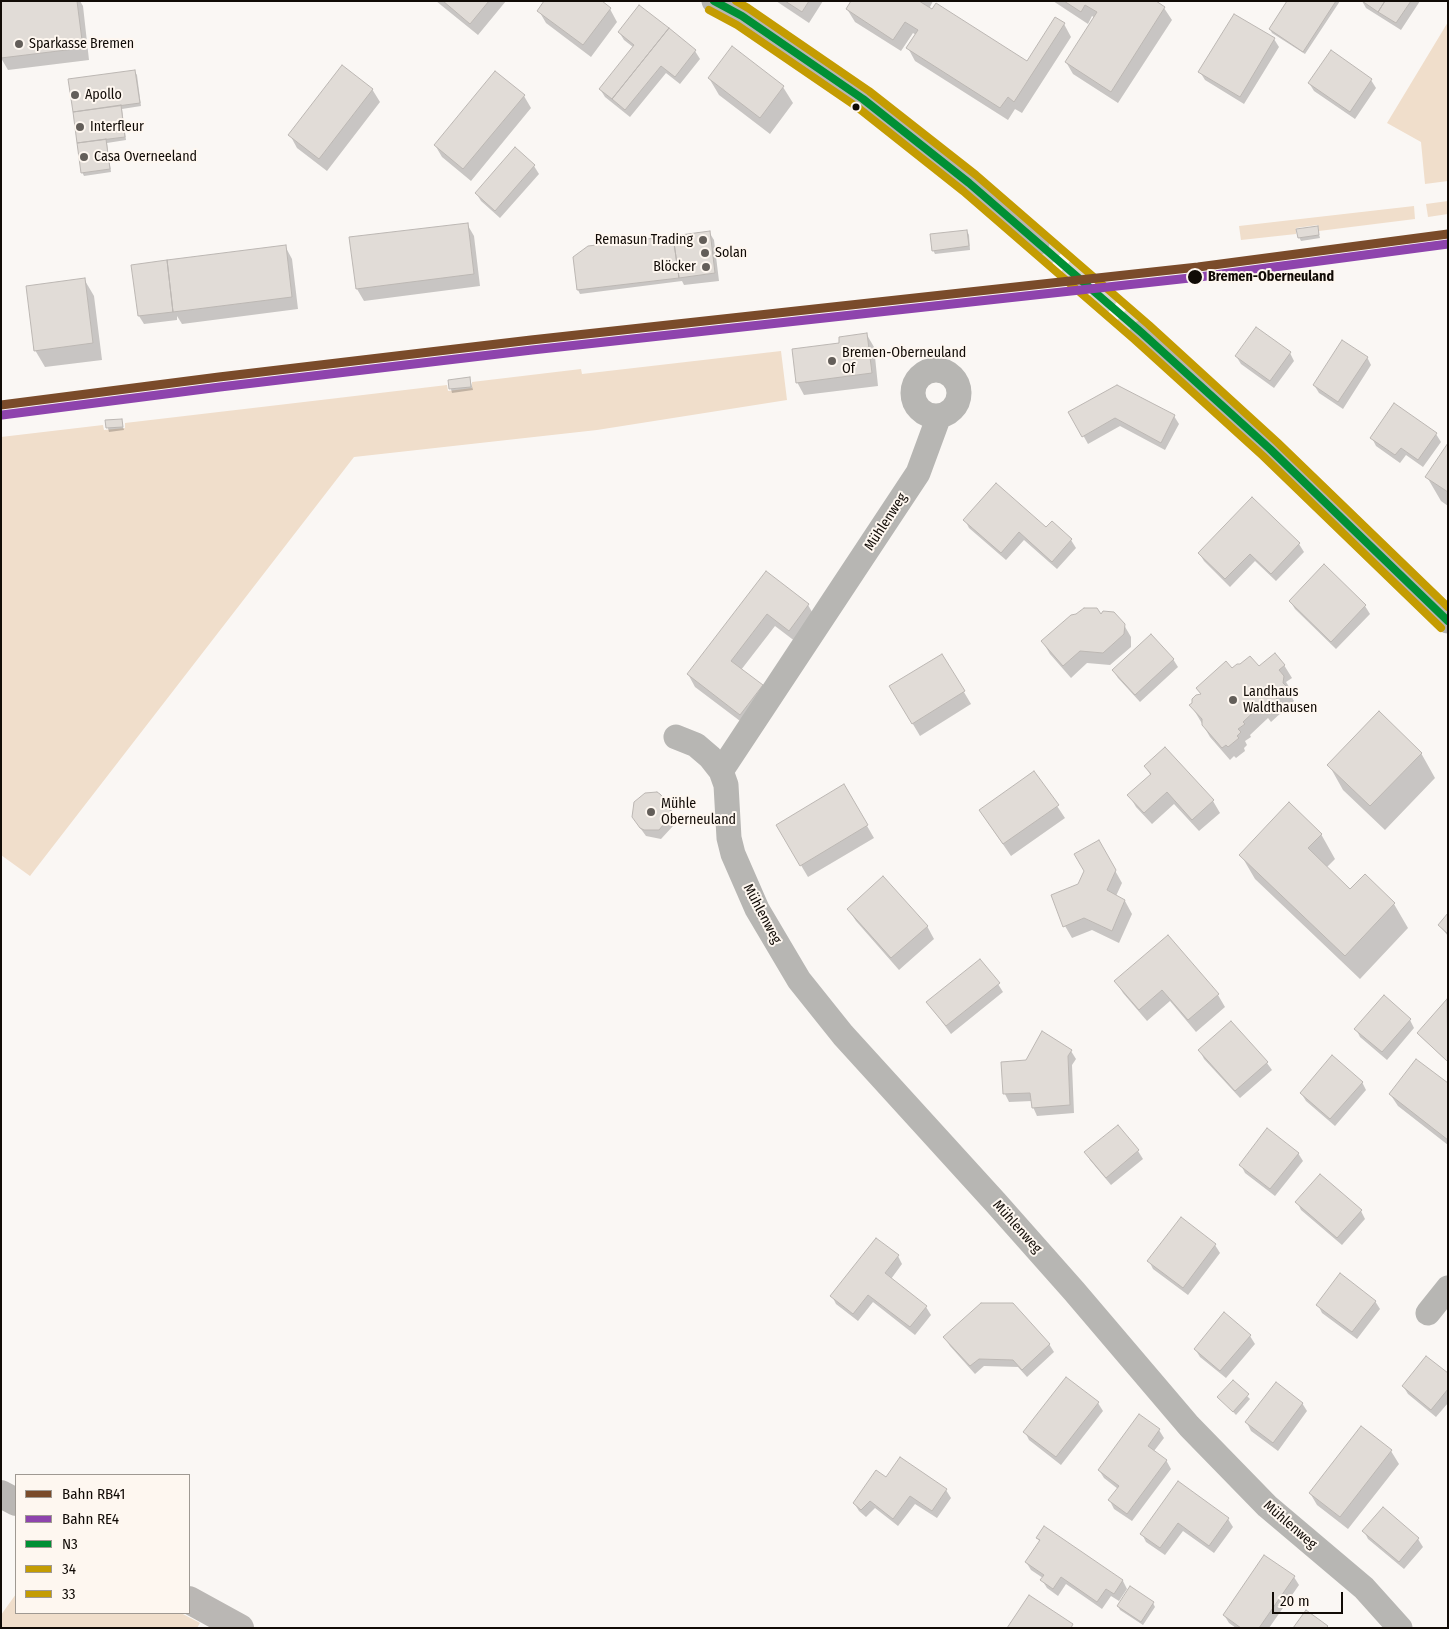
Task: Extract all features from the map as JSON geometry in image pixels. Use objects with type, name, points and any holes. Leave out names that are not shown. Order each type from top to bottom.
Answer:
[{"type":"main road","points":[[1,1494],[15,1501]]},
{"type":"main road","points":[[190,1601],[240,1628]]},
{"type":"street","points":[[714,1],[742,16],[886,116],[969,183],[1037,243]]},
{"type":"street","points":[[1142,333],[1284,462],[1448,621]]},
{"type":"street","name":"Mühlenweg","points":[[721,772],[918,473],[938,416]]},
{"type":"street","name":"Mühlenweg","points":[[676,736],[696,745],[710,757],[721,772],[726,786],[733,854],[757,909],[799,980],[843,1035],[1074,1290],[1189,1426],[1268,1506],[1364,1588],[1400,1628]]},
{"type":"street","points":[[1428,1313],[1448,1288]]},
{"type":"shaded area","points":[[1448,22],[1448,181],[1425,184],[1421,142],[1387,123]]},
{"type":"shaded area","points":[[1448,201],[1448,214],[1428,217],[1426,204]]},
{"type":"shaded area","points":[[1414,206],[1415,219],[1319,231],[1318,225],[1296,228],[1296,234],[1241,240],[1239,226]]},
{"type":"shaded area","points":[[781,351],[787,400],[597,430],[354,457],[30,876],[1,855],[1,437],[103,425],[104,430],[125,428],[125,423],[447,385],[448,391],[472,388],[472,382],[581,369],[582,374]]},
{"type":"shaded area","points":[[15,1595],[15,1614],[183,1614],[200,1623],[197,1628],[1,1628],[1,1615]]},
{"type":"building","points":[[1,1],[77,1],[83,48],[1,58]]},
{"type":"building","points":[[443,1],[489,1],[470,24]]},
{"type":"building","points":[[544,1],[602,1],[611,8],[583,45],[537,11]]},
{"type":"building","points":[[785,1],[809,1],[802,12]]},
{"type":"building","points":[[851,1],[919,1],[932,9],[936,3],[1027,61],[1055,17],[1065,23],[1014,102],[1008,97],[1000,108],[906,48],[918,30],[905,22],[893,40],[846,9]]},
{"type":"building","points":[[1064,1],[1156,1],[1165,7],[1111,92],[1065,62],[1097,12],[1085,5],[1081,12]]},
{"type":"building","points":[[1287,1],[1336,1],[1303,52],[1269,29]]},
{"type":"building","points":[[1362,1],[1385,1],[1378,12]]},
{"type":"building","points":[[1385,1],[1411,1],[1396,23],[1378,12]]},
{"type":"building","points":[[639,5],[669,28],[612,99],[599,89],[634,45],[618,32]]},
{"type":"building","points":[[1234,14],[1275,38],[1240,97],[1198,72]]},
{"type":"building","points":[[669,28],[696,50],[675,77],[661,66],[625,110],[612,99]]},
{"type":"building","points":[[732,46],[784,86],[760,118],[708,78]]},
{"type":"building","points":[[1331,50],[1372,79],[1350,112],[1308,83]]},
{"type":"building","points":[[342,65],[373,89],[319,159],[288,135]]},
{"type":"building","points":[[135,70],[140,103],[73,112],[68,79]]},
{"type":"building","points":[[495,71],[525,95],[463,169],[434,145]]},
{"type":"building","points":[[121,105],[125,137],[77,143],[73,112]]},
{"type":"building","points":[[106,139],[110,169],[81,173],[77,143]]},
{"type":"building","points":[[515,147],[535,165],[495,211],[475,193]]},
{"type":"building","points":[[468,223],[474,274],[356,289],[349,237]]},
{"type":"building","points":[[1318,226],[1319,235],[1298,238],[1296,229]]},
{"type":"building","points":[[967,230],[969,246],[932,251],[930,234]]},
{"type":"building","points":[[710,231],[715,273],[679,278],[673,236]]},
{"type":"building","points":[[673,236],[679,278],[577,290],[573,257],[588,246]]},
{"type":"building","points":[[286,245],[292,297],[173,312],[167,260]]},
{"type":"building","points":[[167,260],[173,312],[138,316],[131,265]]},
{"type":"building","points":[[85,278],[93,343],[34,351],[26,286]]},
{"type":"building","points":[[1256,327],[1291,352],[1270,381],[1235,356]]},
{"type":"building","name":"Bremen-Oberneuland Of","points":[[867,333],[872,373],[796,383],[792,349],[839,343],[839,337]]},
{"type":"building","points":[[1342,340],[1368,357],[1338,402],[1313,385]]},
{"type":"building","points":[[470,377],[471,387],[449,389],[448,380]]},
{"type":"building","points":[[1117,385],[1175,415],[1161,443],[1115,418],[1082,437],[1068,412]]},
{"type":"building","points":[[1394,403],[1437,433],[1418,460],[1401,448],[1395,455],[1370,438]]},
{"type":"building","points":[[122,419],[123,427],[106,428],[105,420]]},
{"type":"building","points":[[1448,443],[1448,492],[1425,477]]},
{"type":"building","points":[[996,483],[1046,527],[1052,521],[1072,539],[1052,562],[1019,532],[1001,553],[963,520]]},
{"type":"building","points":[[1252,497],[1300,543],[1271,574],[1250,554],[1225,579],[1198,553]]},
{"type":"building","points":[[1324,564],[1366,605],[1331,642],[1289,601]]},
{"type":"building","points":[[766,571],[809,604],[789,631],[767,614],[731,661],[763,685],[740,715],[687,674]]},
{"type":"building","points":[[1084,608],[1097,608],[1101,614],[1103,611],[1114,612],[1125,624],[1124,634],[1103,653],[1080,651],[1063,666],[1041,641],[1071,615]]},
{"type":"building","points":[[1151,634],[1174,659],[1135,695],[1112,670]]},
{"type":"building","name":"Landhaus Waldthausen","points":[[1275,653],[1285,665],[1279,670],[1284,676],[1283,683],[1288,688],[1264,710],[1260,706],[1243,722],[1245,724],[1238,729],[1241,732],[1237,736],[1239,738],[1228,747],[1226,745],[1222,748],[1202,725],[1202,719],[1189,705],[1196,695],[1201,694],[1196,688],[1226,661],[1232,668],[1250,656],[1259,666]]},
{"type":"building","points":[[942,654],[965,691],[912,724],[889,686]]},
{"type":"building","points":[[1379,711],[1422,753],[1370,806],[1327,765]]},
{"type":"building","points":[[1165,747],[1214,800],[1192,820],[1167,792],[1144,813],[1127,795],[1151,774],[1144,766]]},
{"type":"building","points":[[1034,771],[1059,805],[1003,844],[979,810]]},
{"type":"building","points":[[844,784],[868,825],[800,866],[776,825]]},
{"type":"building","name":"Mühle Oberneuland","points":[[657,792],[671,806],[669,818],[659,830],[644,830],[640,828],[632,817],[634,802],[645,793]]},
{"type":"building","points":[[1289,802],[1322,834],[1308,848],[1350,889],[1365,874],[1395,903],[1345,956],[1239,855]]},
{"type":"building","points":[[1099,840],[1116,870],[1107,890],[1125,900],[1112,931],[1084,918],[1063,927],[1051,895],[1078,884],[1084,871],[1074,854]]},
{"type":"building","points":[[883,876],[928,926],[891,958],[847,909]]},
{"type":"building","points":[[1448,913],[1448,934],[1438,925]]},
{"type":"building","points":[[1168,935],[1219,994],[1188,1020],[1162,990],[1139,1010],[1114,981]]},
{"type":"building","points":[[980,959],[1000,983],[946,1026],[926,1002]]},
{"type":"building","points":[[1384,995],[1411,1019],[1382,1052],[1354,1029]]},
{"type":"building","points":[[1447,999],[1448,1060],[1447,1061],[1417,1033]]},
{"type":"building","points":[[1231,1021],[1268,1062],[1235,1091],[1198,1050]]},
{"type":"building","points":[[1042,1031],[1072,1050],[1068,1056],[1070,1105],[1032,1108],[1030,1093],[1003,1094],[1001,1062],[1026,1060]]},
{"type":"building","points":[[1332,1055],[1363,1082],[1330,1119],[1300,1093]]},
{"type":"building","points":[[1416,1059],[1448,1083],[1448,1140],[1389,1094]]},
{"type":"building","points":[[1118,1125],[1139,1150],[1106,1178],[1084,1152]]},
{"type":"building","points":[[1267,1128],[1299,1153],[1270,1189],[1239,1165]]},
{"type":"building","points":[[1320,1174],[1362,1210],[1337,1238],[1295,1202]]},
{"type":"building","points":[[1181,1217],[1216,1244],[1183,1288],[1147,1261]]},
{"type":"building","points":[[876,1238],[899,1255],[885,1273],[927,1306],[910,1327],[868,1295],[853,1314],[830,1296]]},
{"type":"building","points":[[1340,1273],[1376,1301],[1352,1332],[1316,1305]]},
{"type":"building","points":[[981,1303],[1013,1303],[1050,1344],[1022,1370],[1013,1360],[979,1359],[970,1366],[943,1337]]},
{"type":"building","points":[[1224,1312],[1251,1335],[1220,1371],[1194,1349]]},
{"type":"building","points":[[1426,1356],[1448,1373],[1448,1389],[1431,1410],[1402,1386]]},
{"type":"building","points":[[1066,1377],[1099,1402],[1056,1457],[1023,1432]]},
{"type":"building","points":[[1233,1380],[1249,1394],[1233,1412],[1217,1397]]},
{"type":"building","points":[[1276,1382],[1303,1403],[1273,1443],[1245,1422]]},
{"type":"building","points":[[1139,1414],[1160,1429],[1148,1446],[1167,1460],[1127,1514],[1108,1500],[1119,1486],[1098,1470]]},
{"type":"building","points":[[1361,1426],[1392,1450],[1340,1517],[1309,1493]]},
{"type":"building","points":[[900,1457],[947,1489],[932,1511],[910,1496],[893,1519],[870,1501],[861,1510],[853,1503],[876,1470],[886,1477]]},
{"type":"building","points":[[1178,1481],[1229,1518],[1209,1546],[1178,1523],[1160,1548],[1140,1534]]},
{"type":"building","points":[[1383,1507],[1419,1538],[1399,1562],[1362,1531]]},
{"type":"building","points":[[1044,1526],[1123,1580],[1114,1594],[1106,1589],[1097,1602],[1061,1577],[1053,1589],[1040,1580],[1044,1575],[1025,1562],[1040,1540],[1036,1538]]},
{"type":"building","points":[[1264,1555],[1295,1576],[1259,1628],[1241,1628],[1223,1615]]},
{"type":"building","points":[[1130,1586],[1154,1602],[1141,1622],[1117,1606]]},
{"type":"building","points":[[1029,1595],[1073,1624],[1071,1628],[1007,1628]]},
{"type":"building","points":[[1306,1610],[1328,1626],[1326,1628],[1293,1628]]},
{"type":"tunnel","points":[[1037,243],[1142,333]]},
{"type":"rail line","name":"RB41","points":[[1,405],[531,340],[1198,267],[1448,234]]},
{"type":"rail line","name":"RE4","points":[[2,415],[532,350],[1199,277],[1448,244]]},
{"type":"transit line","name":"N3","points":[[714,1],[742,16],[863,99],[969,183],[1142,333],[1270,449],[1448,621]]},
{"type":"transit line","name":"33","points":[[736,1],[869,91],[976,175],[1149,325],[1277,442],[1448,607]]},
{"type":"transit line","name":"34","points":[[709,10],[737,25],[857,107],[963,191],[1135,340],[1263,456],[1441,628]]},
{"type":"place","name":"Sparkasse Bremen","points":[[19,44]]},
{"type":"place","name":"Apollo","points":[[75,95]]},
{"type":"place","name":"Interfleur","points":[[80,127]]},
{"type":"place","name":"Casa Overneeland","points":[[84,157]]},
{"type":"place","name":"Remasun Trading","points":[[703,240]]},
{"type":"place","name":"Solan","points":[[705,253]]},
{"type":"place","name":"Blöcker","points":[[706,267]]},
{"type":"place","name":"Bremen-Oberneuland","points":[[1195,277]]},
{"type":"place","name":"Bremen-Oberneuland Of","points":[[832,361]]},
{"type":"place","name":"Landhaus Waldthausen","points":[[1233,700]]},
{"type":"place","name":"Mühle Oberneuland","points":[[651,812]]}]
